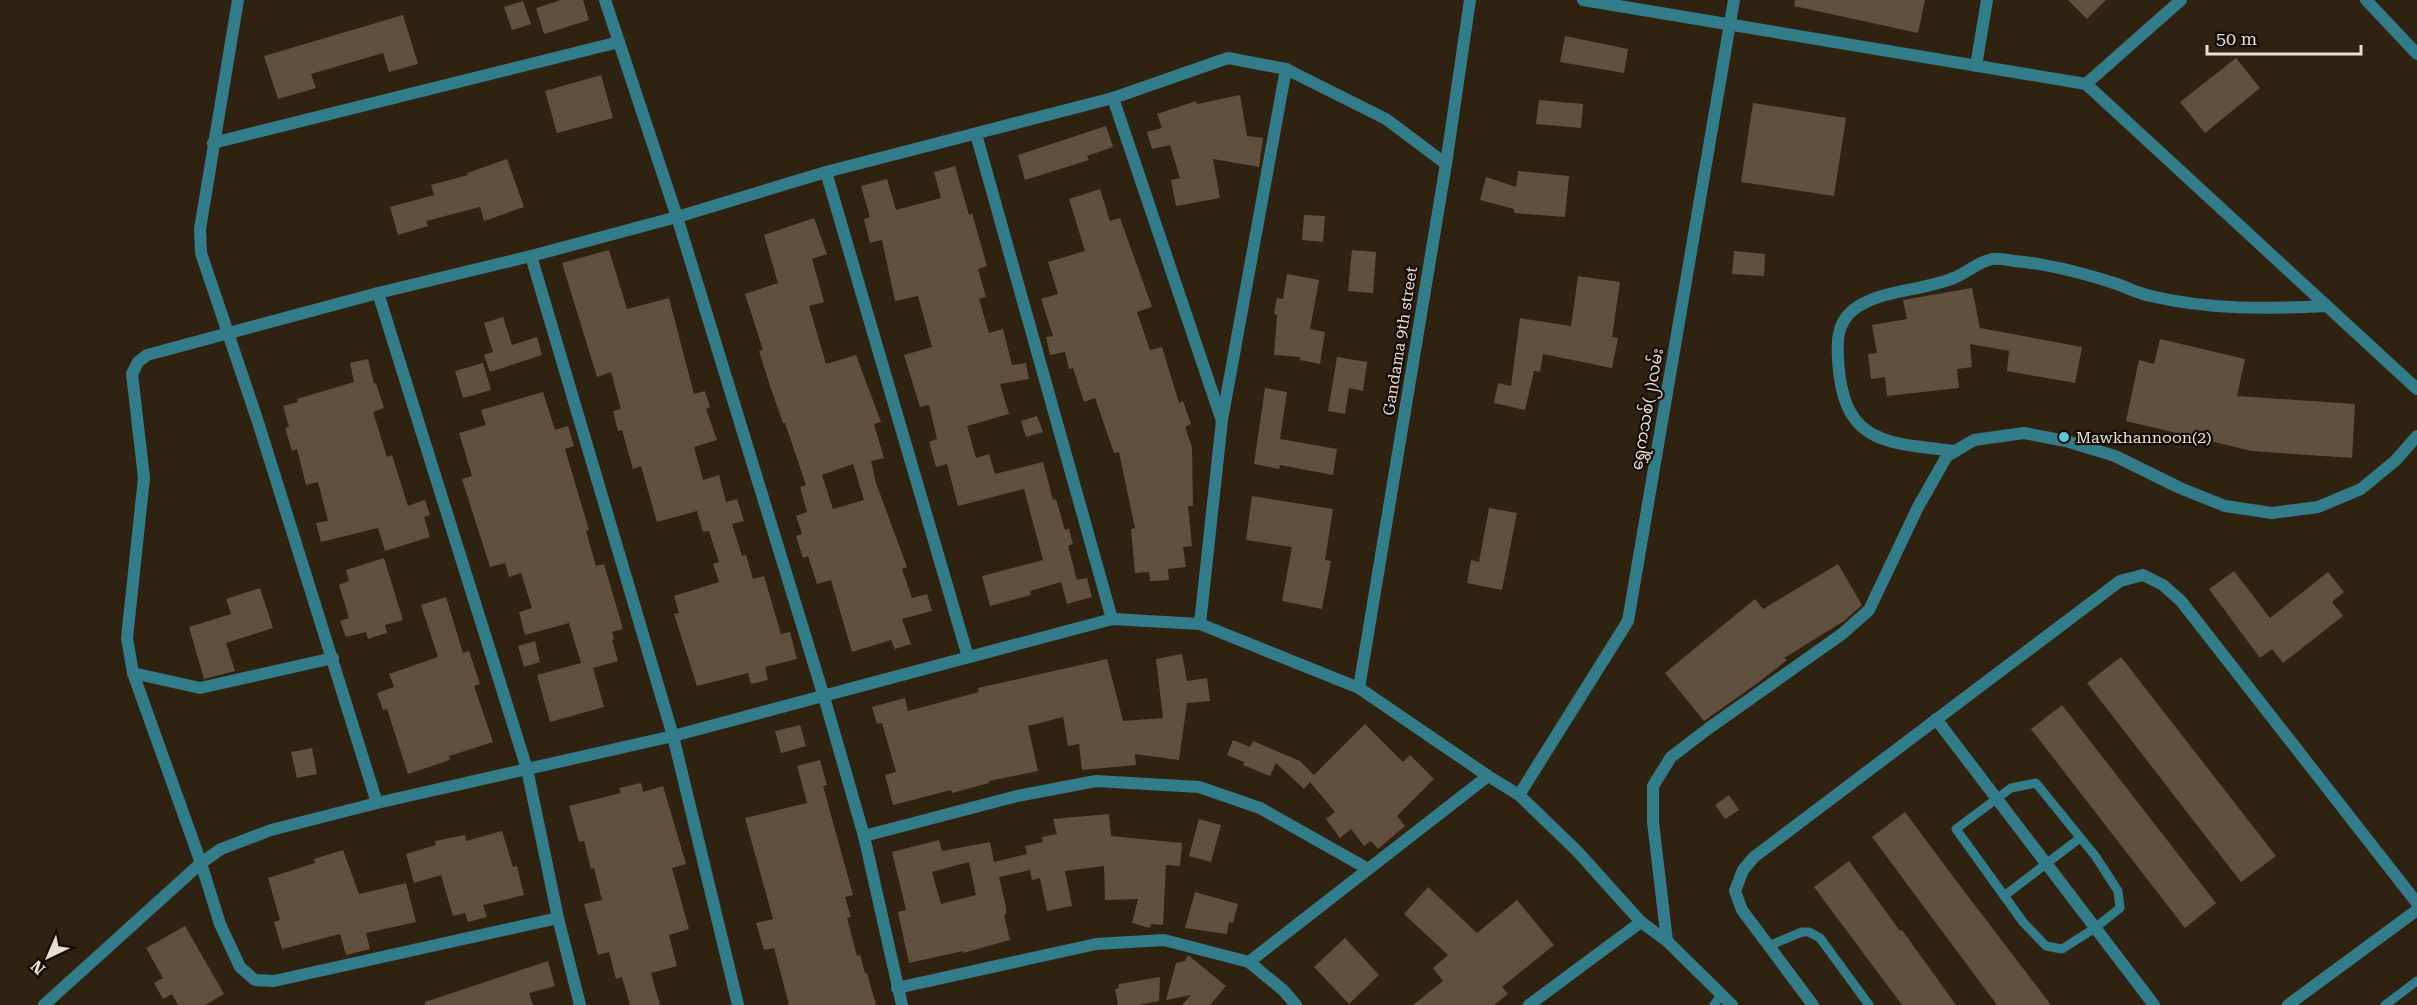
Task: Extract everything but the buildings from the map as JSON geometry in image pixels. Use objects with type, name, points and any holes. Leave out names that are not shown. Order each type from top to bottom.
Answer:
[{"type":"street","points":[[238,0],[200,229],[201,253],[333,658],[377,803]]},
{"type":"street","points":[[605,0],[677,217],[824,698],[864,836],[902,1005]]},
{"type":"street","name":"Gandama 9th street","points":[[1359,688],[1446,164],[1470,0]]},
{"type":"street","points":[[1583,0],[2085,84],[2417,389]]},
{"type":"street","name":"ရွှေကသစ်(၂)လမ်း","points":[[1519,795],[1628,621],[1734,0]]},
{"type":"street","points":[[1977,66],[1987,0]]},
{"type":"street","points":[[2085,84],[2181,0]]},
{"type":"street","points":[[2366,0],[2417,54]]},
{"type":"street","points":[[213,143],[620,42]]},
{"type":"street","points":[[558,918],[274,981],[255,980],[240,967],[220,924],[201,863],[133,673],[127,638],[144,478],[132,374],[138,362],[147,356],[378,293],[531,256],[677,217],[826,172],[1113,98],[1228,58],[1286,69],[1386,119],[1446,164]]},
{"type":"street","points":[[1200,624],[1222,420],[1286,69]]},
{"type":"street","points":[[1113,98],[1222,420]]},
{"type":"street","points":[[976,134],[1112,619]]},
{"type":"street","points":[[826,172],[968,657]]},
{"type":"street","points":[[531,256],[673,736],[738,1005]]},
{"type":"street","points":[[1956,451],[1890,443],[1856,424],[1842,395],[1836,339],[1842,322],[1854,309],[1884,295],[1956,277],[1973,266],[1992,259],[2040,263],[2117,284],[2147,296],[2186,304],[2258,309],[2327,306]]},
{"type":"street","points":[[378,293],[527,769],[558,918],[580,1005]]},
{"type":"street","points":[[1667,941],[1653,822],[1653,786],[1671,757],[1842,634],[1869,610],[1918,507],[1947,456],[1974,440],[2024,433],[2066,441],[2115,456],[2180,488],[2225,506],[2272,513],[2318,507],[2361,489],[2397,460],[2417,436]]},
{"type":"street","points":[[1813,1005],[1742,910],[1735,891],[1743,870],[1754,857],[2120,581],[2143,575],[2163,585],[2181,601],[2417,903]]},
{"type":"street","points":[[44,1005],[201,863],[221,849],[271,830],[377,803],[673,736],[824,698],[1112,619],[1200,624],[1359,688],[1519,795],[1577,851],[1641,922],[1667,941],[1732,1005]]},
{"type":"street","points":[[133,673],[200,688],[333,658]]},
{"type":"street","points":[[1936,720],[2154,1005]]},
{"type":"street","points":[[1249,962],[1488,776]]},
{"type":"street","points":[[864,836],[1017,796],[1096,781],[1199,787],[1260,808],[1368,869]]},
{"type":"street","points":[[2296,1003],[2417,910]]},
{"type":"street","points":[[1529,1005],[1641,922]]},
{"type":"street","points":[[897,988],[1096,944],[1164,940],[1249,962],[1283,990],[1296,1005]]},
{"type":"lane","points":[[2036,783],[2118,891],[2120,908],[2095,928],[2062,949],[2046,946],[2023,922],[1956,829],[1997,799],[2011,788],[2036,783]]},
{"type":"lane","points":[[2004,896],[2080,838]]},
{"type":"lane","points":[[1768,946],[1802,932],[1820,938],[1867,1002],[1856,1005]]},
{"type":"lane","points":[[2385,1005],[2417,981]]},
{"type":"lane","points":[[1714,1005],[1722,994]]},
{"type":"place","name":"Mawkhannoon(2)","points":[[2064,437]]}]
